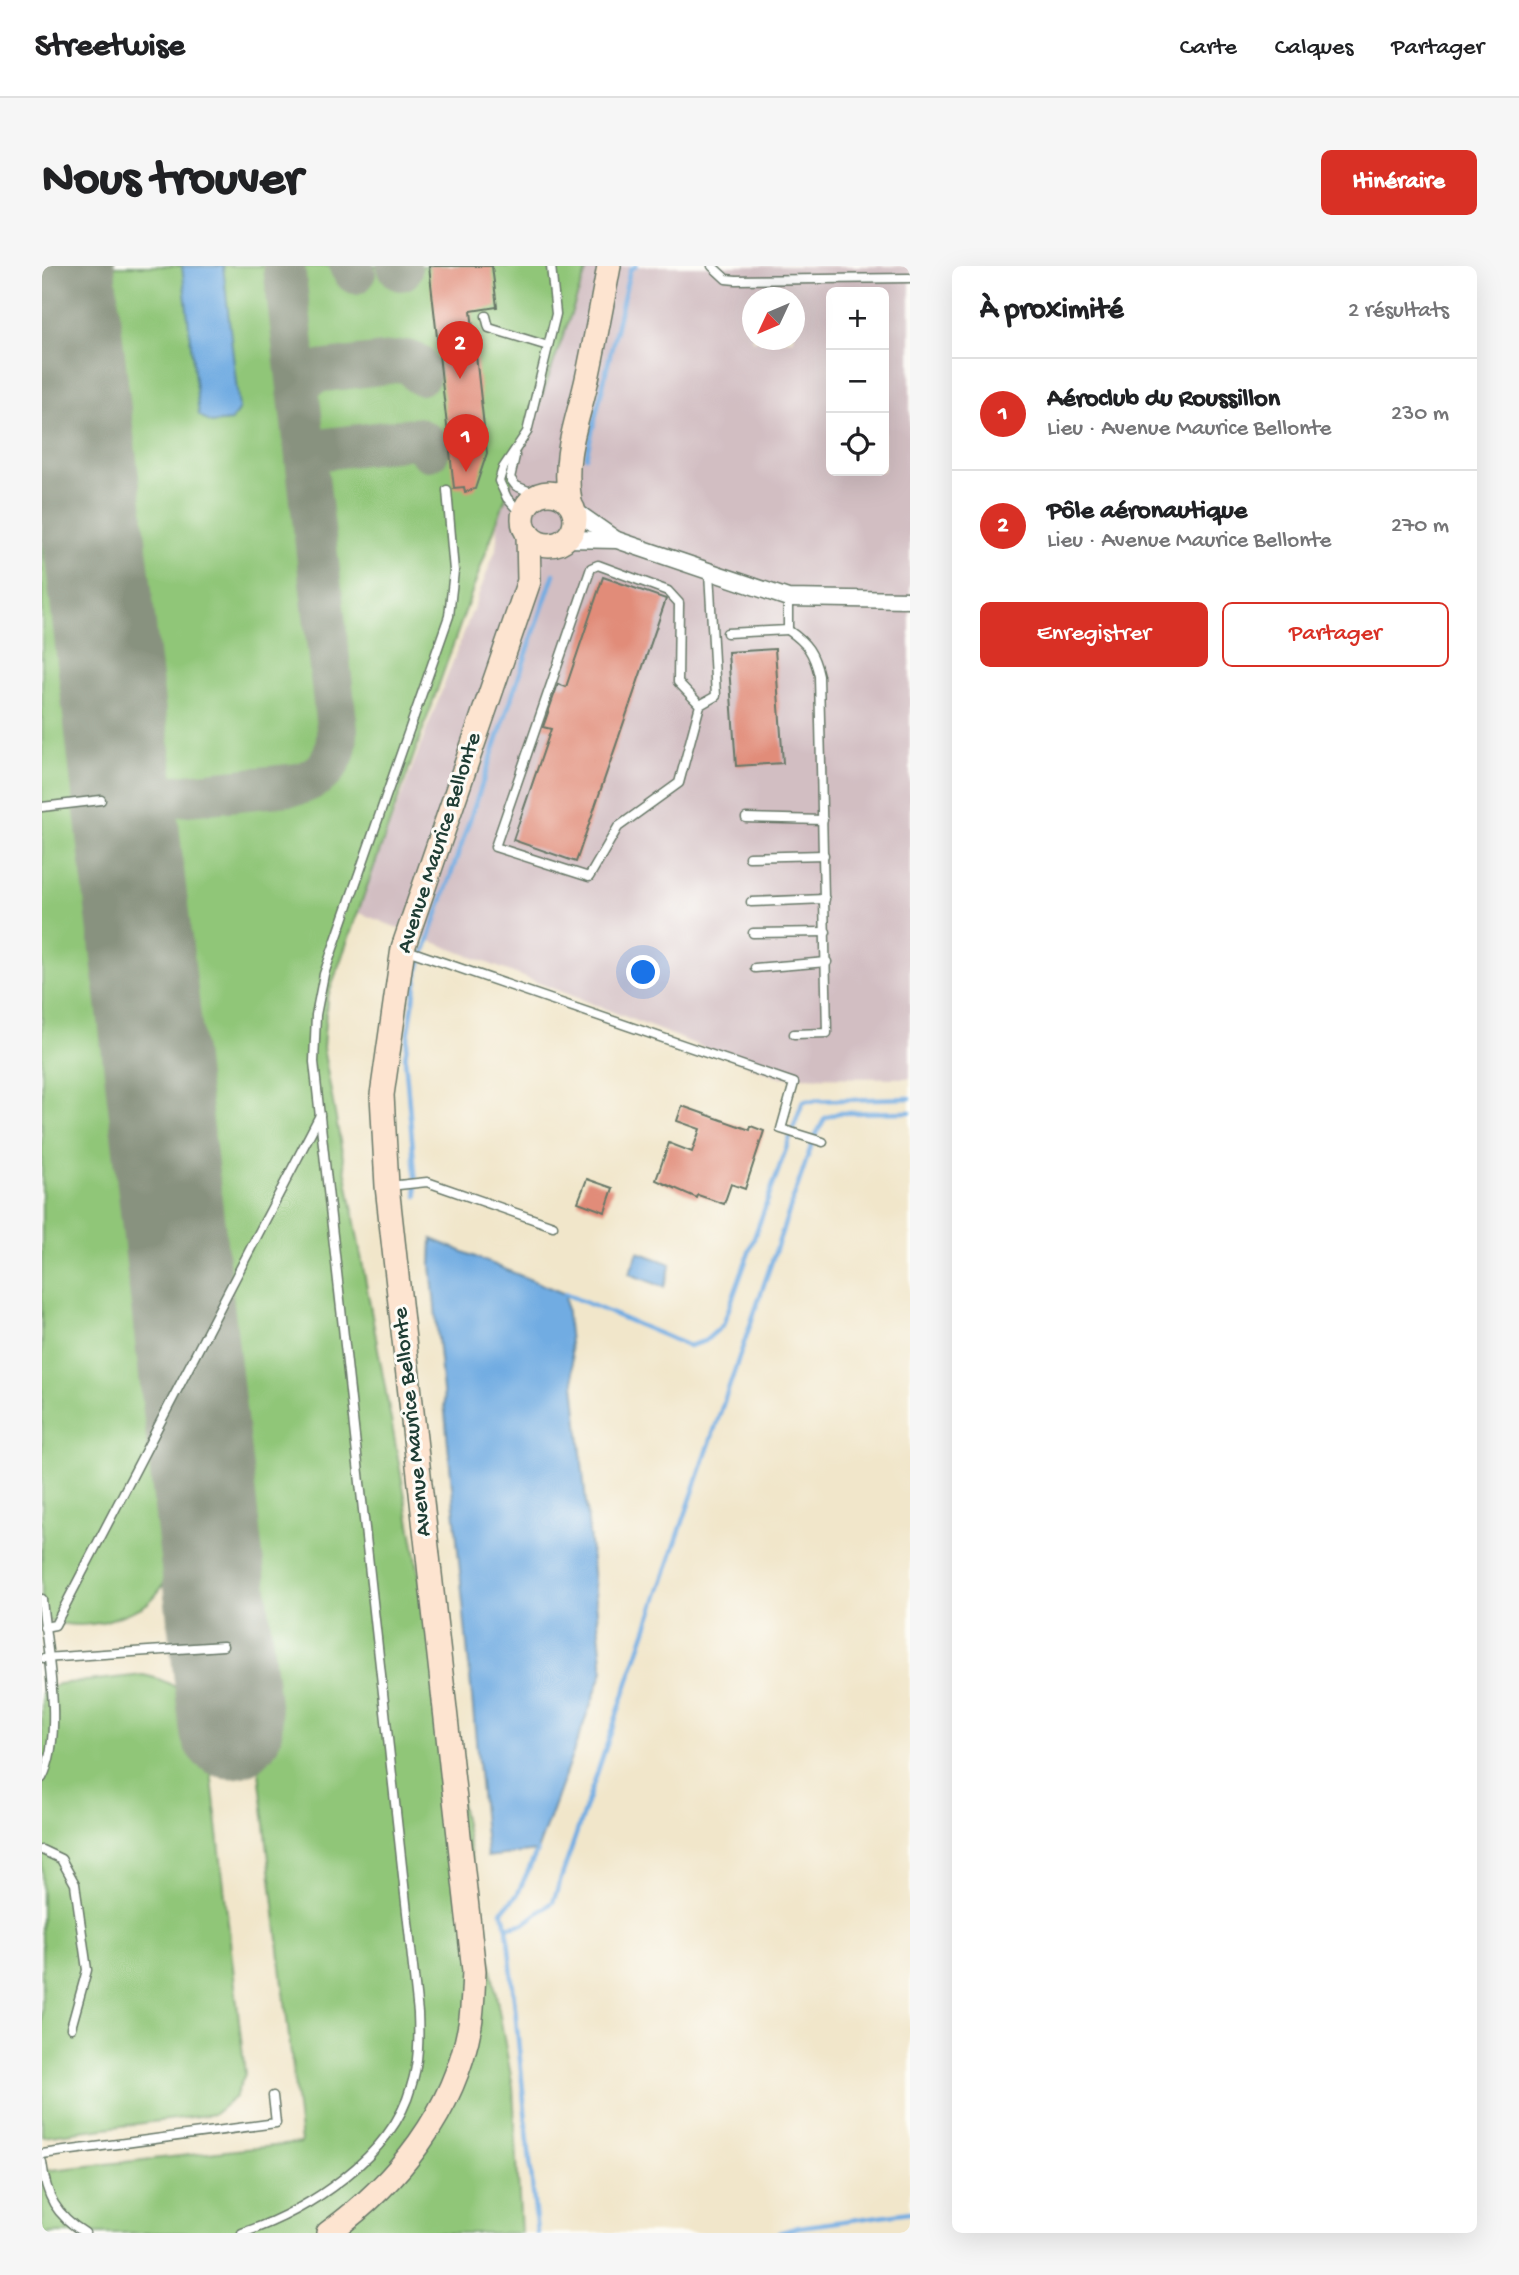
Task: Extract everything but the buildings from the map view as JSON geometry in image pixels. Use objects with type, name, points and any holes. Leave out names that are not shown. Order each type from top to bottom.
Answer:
[{"type":"street","points":[[609,266],[586,381],[567,454],[540,494],[530,500],[526,525],[540,544],[617,540]]},
{"type":"street","points":[[561,542],[575,527],[567,454]]},
{"type":"street","points":[[540,494],[558,494],[617,540],[788,598],[910,600]]},
{"type":"street","name":"Avenue Maurice Bellonte","points":[[526,525],[529,581]]},
{"type":"street","name":"Avenue Maurice Bellonte","points":[[328,2233],[365,2206],[393,2177],[432,2126],[456,2076],[470,2025],[474,1971],[396,1186],[382,1095],[408,950],[529,581],[561,542]]},
{"type":"lane","points":[[526,525],[499,481],[503,468],[527,432],[556,314],[551,266]]},
{"type":"lane","points":[[712,266],[720,275],[736,280],[910,278]]},
{"type":"lane","points":[[486,316],[489,328],[548,346]]},
{"type":"lane","points":[[517,450],[510,478],[516,486],[540,494]]},
{"type":"lane","points":[[242,2233],[271,2223],[306,2204],[348,2175],[366,2157],[400,2113],[411,2089],[419,2051],[418,2013],[314,1062],[316,1016],[324,974],[449,615],[454,571],[447,490]]},
{"type":"lane","points":[[700,705],[678,682],[678,603],[668,591],[598,565],[591,568],[495,847],[589,877],[618,827],[679,783],[700,705],[716,696],[709,572]]},
{"type":"lane","points":[[788,598],[788,629]]},
{"type":"lane","points":[[727,633],[788,629],[806,642],[815,656],[819,676],[827,1033],[794,1034]]},
{"type":"lane","points":[[42,807],[101,800]]},
{"type":"lane","points":[[746,818],[823,820]]},
{"type":"lane","points":[[749,857],[824,855]]},
{"type":"lane","points":[[751,902],[825,900]]},
{"type":"lane","points":[[753,933],[826,932]]},
{"type":"lane","points":[[408,950],[794,1083],[780,1129],[823,1142]]},
{"type":"lane","points":[[755,968],[827,962]]},
{"type":"lane","points":[[44,1627],[55,1625],[320,1115]]},
{"type":"lane","points":[[396,1186],[425,1182],[553,1226]]},
{"type":"lane","points":[[42,1598],[45,1658],[52,1715],[51,1754],[42,1778]]},
{"type":"lane","points":[[45,1658],[223,1646]]},
{"type":"lane","points":[[42,1850],[61,1859],[75,1884],[87,1970],[71,2028]]},
{"type":"lane","points":[[42,2154],[276,2123],[273,2096]]},
{"type":"lane","points":[[42,2162],[44,2183],[54,2204],[66,2221],[85,2233]]},
{"type":"shaded area","points":[[515,266],[910,266],[910,1078],[779,1077],[357,912],[496,549],[519,286]]},
{"type":"green space","points":[[87,266],[272,266],[325,745],[318,759],[302,773],[171,789],[152,779],[144,768]]},
{"type":"green space","points":[[294,266],[588,266],[327,999],[323,1048],[513,2087],[521,2233],[42,2233],[42,2171],[301,2143],[154,844],[158,826],[173,811],[299,796],[310,792],[333,774],[345,747],[346,736]]},
{"type":"green space","points":[[42,287],[175,1436],[171,1438],[178,1525],[171,1567],[162,1586],[149,1602],[114,1619],[84,1625],[42,1620]]},
{"type":"green space","points":[[143,1675],[168,1683],[184,1694],[207,1735],[245,2074],[235,2097],[214,2114],[42,2136],[42,1694],[58,1684]]},
{"type":"water","points":[[182,266],[223,266],[239,409],[231,421],[211,423],[199,415]]},
{"type":"water","points":[[432,1239],[565,1294],[603,1671],[537,1851],[487,1857],[431,1265]]},
{"type":"water","points":[[638,1252],[671,1264],[664,1287],[629,1274]]},
{"type":"waterway","points":[[586,457],[630,270],[636,266]]},
{"type":"waterway","points":[[417,1196],[405,1058],[418,971],[554,574]]},
{"type":"waterway","points":[[565,1294],[689,1346],[705,1341],[723,1325],[803,1101],[910,1098]]},
{"type":"waterway","points":[[537,2233],[507,1927],[523,1924],[553,1902],[814,1138],[825,1118],[838,1113],[910,1112]]},
{"type":"waterway","points":[[507,1927],[502,1911],[517,1895],[537,1851]]},
{"type":"waterway","points":[[779,2233],[799,2227],[910,2212]]},
{"type":"taxiway","points":[[119,755],[130,788],[146,799],[299,784],[316,776],[333,757],[337,729],[284,266]]},
{"type":"taxiway","points":[[350,266],[355,273]]},
{"type":"taxiway","points":[[398,266],[401,270]]},
{"type":"taxiway","points":[[298,391],[305,379],[317,372],[406,361],[416,364],[420,374]]},
{"type":"taxiway","points":[[306,459],[317,450],[416,438],[426,443],[429,450]]},
{"type":"taxiway","points":[[130,848],[138,817],[147,807],[163,798]]},
{"type":"runway","points":[[63,266],[231,1727]]},
{"type":"place","name":"Pôle aéronautique","points":[[460,379]]},
{"type":"place","name":"Aéroclub du Roussillon","points":[[466,472]]}]
